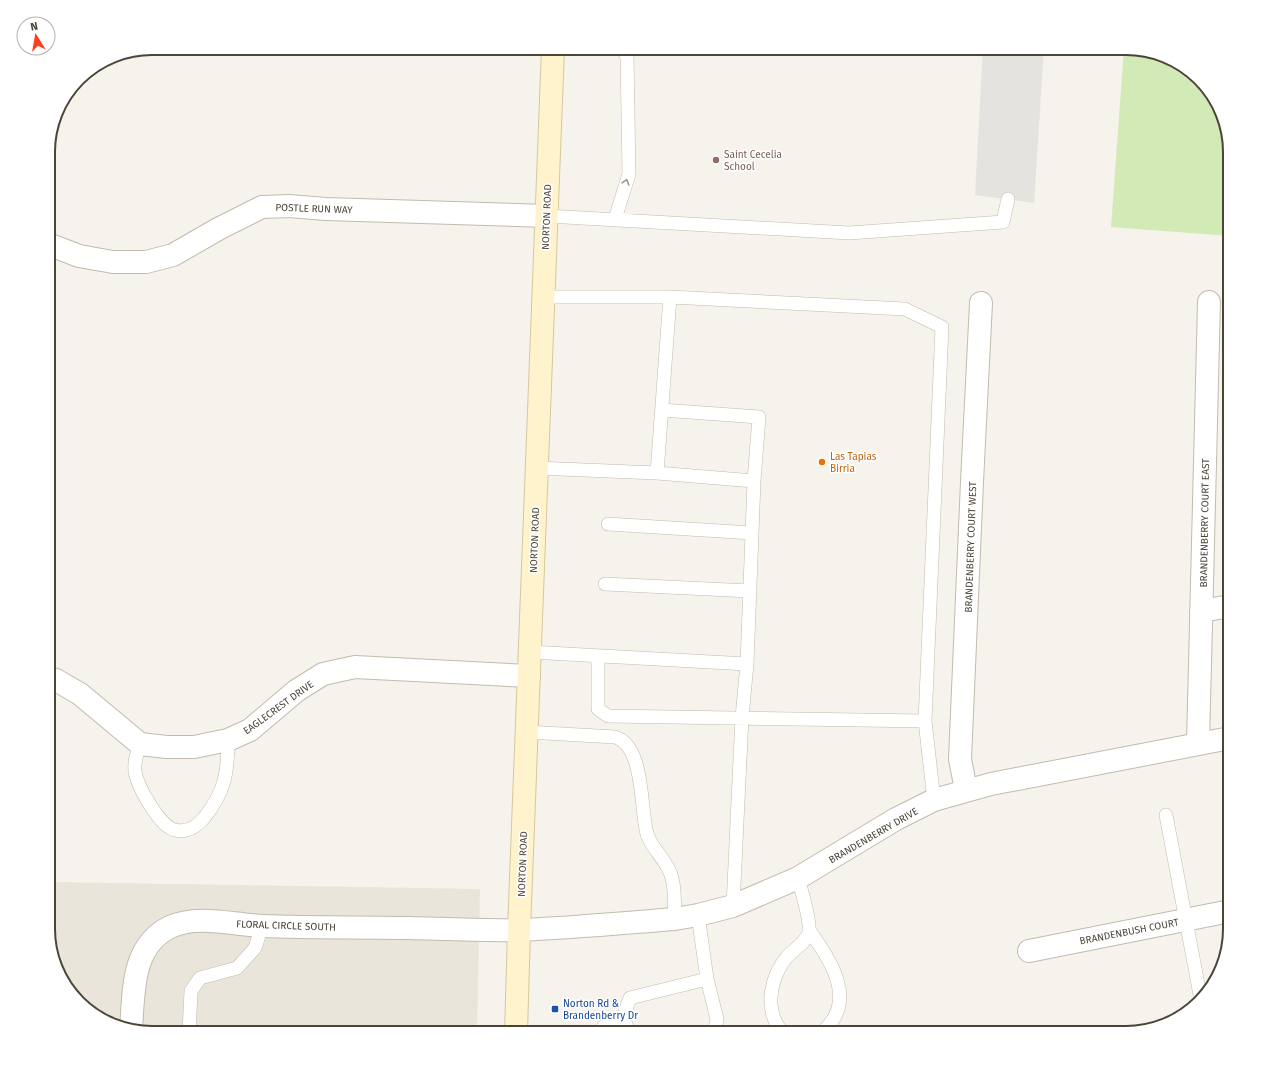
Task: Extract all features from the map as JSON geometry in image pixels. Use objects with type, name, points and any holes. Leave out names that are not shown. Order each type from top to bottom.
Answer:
[{"type":"main road","name":"NORTON ROAD","points":[[516,1026],[536,468],[553,55]]},
{"type":"street","name":"POSTLE RUN WAY","points":[[55,247],[79,256],[113,262],[146,262],[173,255],[220,228],[262,207],[289,206],[326,209],[547,216]]},
{"type":"street","name":"BRANDENBERRY COURT EAST","points":[[1198,744],[1209,302]]},
{"type":"street","name":"BRANDENBERRY COURT WEST","points":[[966,790],[960,759],[981,303]]},
{"type":"street","points":[[1201,612],[1223,607]]},
{"type":"street","name":"EAGLECREST DRIVE","points":[[140,744],[168,747],[194,747],[228,740],[250,730],[296,691],[324,674],[349,669],[363,668],[529,676]]},
{"type":"street","points":[[55,680],[80,694],[140,744]]},
{"type":"street","name":"BRANDENBERRY DRIVE","points":[[519,930],[675,919],[733,906],[798,878],[896,819],[934,800],[991,784],[1223,739]]},
{"type":"street","name":"BRANDENBUSH COURT","points":[[1029,951],[1223,912]]},
{"type":"street","name":"FLORAL CIRCLE SOUTH","points":[[131,1024],[135,982],[138,966],[145,950],[156,937],[171,927],[187,922],[204,921],[262,926],[519,930]]},
{"type":"lane","points":[[615,219],[629,174],[627,55]]},
{"type":"lane","points":[[547,216],[848,233],[1002,222],[1008,199]]},
{"type":"lane","points":[[543,297],[670,297],[905,309],[942,327],[925,721],[934,800]]},
{"type":"lane","points":[[657,473],[670,297]]},
{"type":"lane","points":[[662,410],[759,417],[754,481],[747,664],[742,717],[733,906]]},
{"type":"lane","points":[[536,468],[657,473],[754,481]]},
{"type":"lane","points":[[608,524],[752,534]]},
{"type":"lane","points":[[605,584],[750,591]]},
{"type":"lane","points":[[530,652],[747,664]]},
{"type":"lane","points":[[598,656],[598,709],[608,716],[925,721]]},
{"type":"lane","points":[[527,732],[615,737],[620,739],[629,747],[634,757],[640,783],[647,834],[651,843],[669,869],[672,879],[675,919]]},
{"type":"lane","points":[[140,744],[135,758],[136,772],[142,789],[150,805],[169,828],[181,831],[198,826],[219,797],[228,761],[228,740]]},
{"type":"lane","points":[[1166,815],[1199,992]]},
{"type":"lane","points":[[798,878],[808,918],[809,930],[823,950],[834,970],[839,985],[839,1003],[836,1015],[829,1026]]},
{"type":"lane","points":[[698,915],[707,979],[717,1019],[716,1026]]},
{"type":"lane","points":[[189,1026],[190,991],[200,978],[237,968],[255,948],[262,926]]},
{"type":"lane","points":[[778,1026],[773,1020],[771,1007],[772,990],[776,972],[787,957],[803,941],[809,930]]},
{"type":"lane","points":[[620,1026],[630,998],[707,979]]},
{"type":"lane","points":[[605,1026],[623,1018]]},
{"type":"lane","points":[[623,1018],[627,1026]]},
{"type":"shaded area","points":[[983,55],[1044,55],[1034,203],[975,195]]},
{"type":"shaded area","points":[[55,882],[480,889],[477,1026],[152,1026],[127,1023],[115,1019],[98,1010],[83,998],[71,983],[65,972],[58,954],[55,935]]},
{"type":"green space","points":[[1123,55],[1151,58],[1163,62],[1180,71],[1195,83],[1207,98],[1218,121],[1223,146],[1223,235],[1111,227]]},
{"type":"place","name":"Saint Cecelia School","points":[[716,160]]},
{"type":"place","name":"Las Tapias Birria","points":[[822,462]]},
{"type":"place","name":"Norton Rd & Brandenberry Dr","points":[[555,1009]]}]
